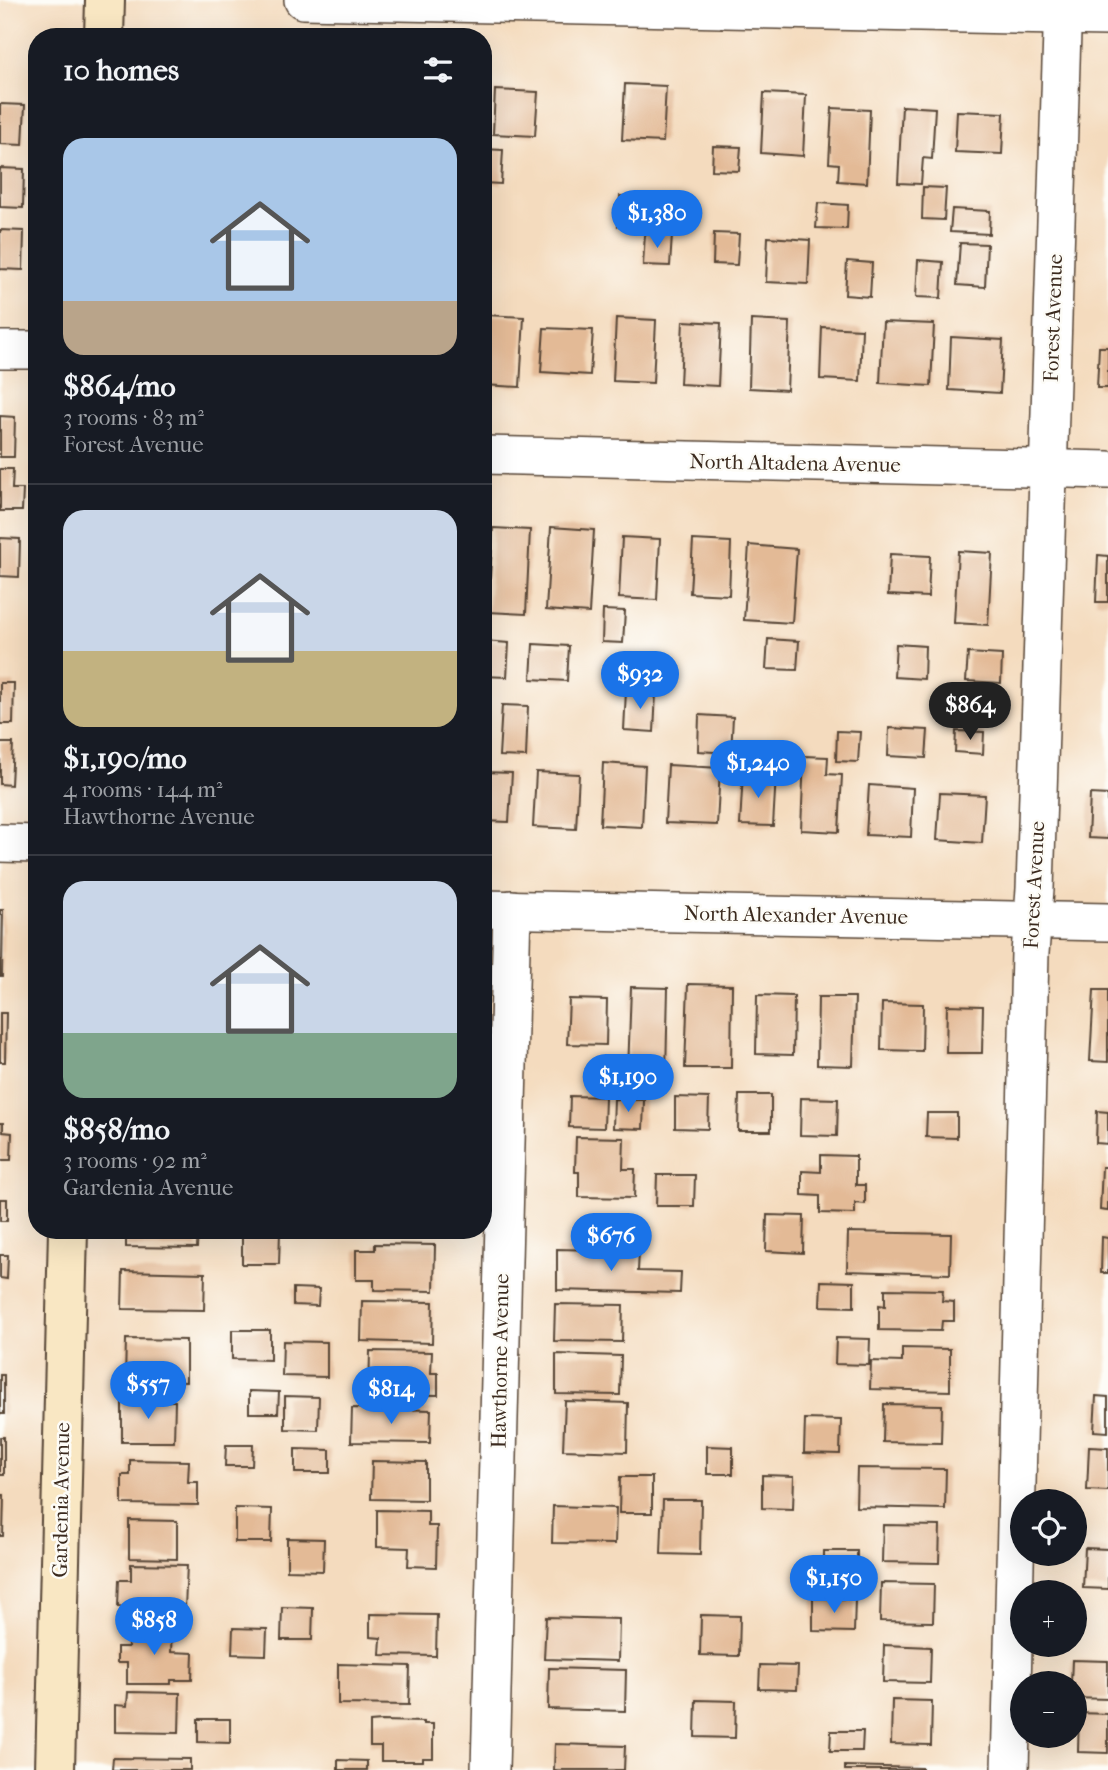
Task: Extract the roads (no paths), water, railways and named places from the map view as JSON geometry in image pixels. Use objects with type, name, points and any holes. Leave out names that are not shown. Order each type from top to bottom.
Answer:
[{"type":"street","points":[[104,28],[105,0]]},
{"type":"street","points":[[303,0],[1062,8],[1108,18]]},
{"type":"street","name":"Forest Avenue","points":[[1010,1770],[1032,921],[1062,8]]},
{"type":"street","points":[[0,350],[28,350]]},
{"type":"street","name":"North Altadena Avenue","points":[[492,455],[1108,470]]},
{"type":"street","points":[[0,843],[28,844]]},
{"type":"street","name":"North Alexander Avenue","points":[[497,909],[1108,922]]},
{"type":"street","name":"Hawthorne Avenue","points":[[491,1770],[497,909]]},
{"type":"street","name":"Gardenia Avenue","points":[[55,1770],[68,1239]]}]
